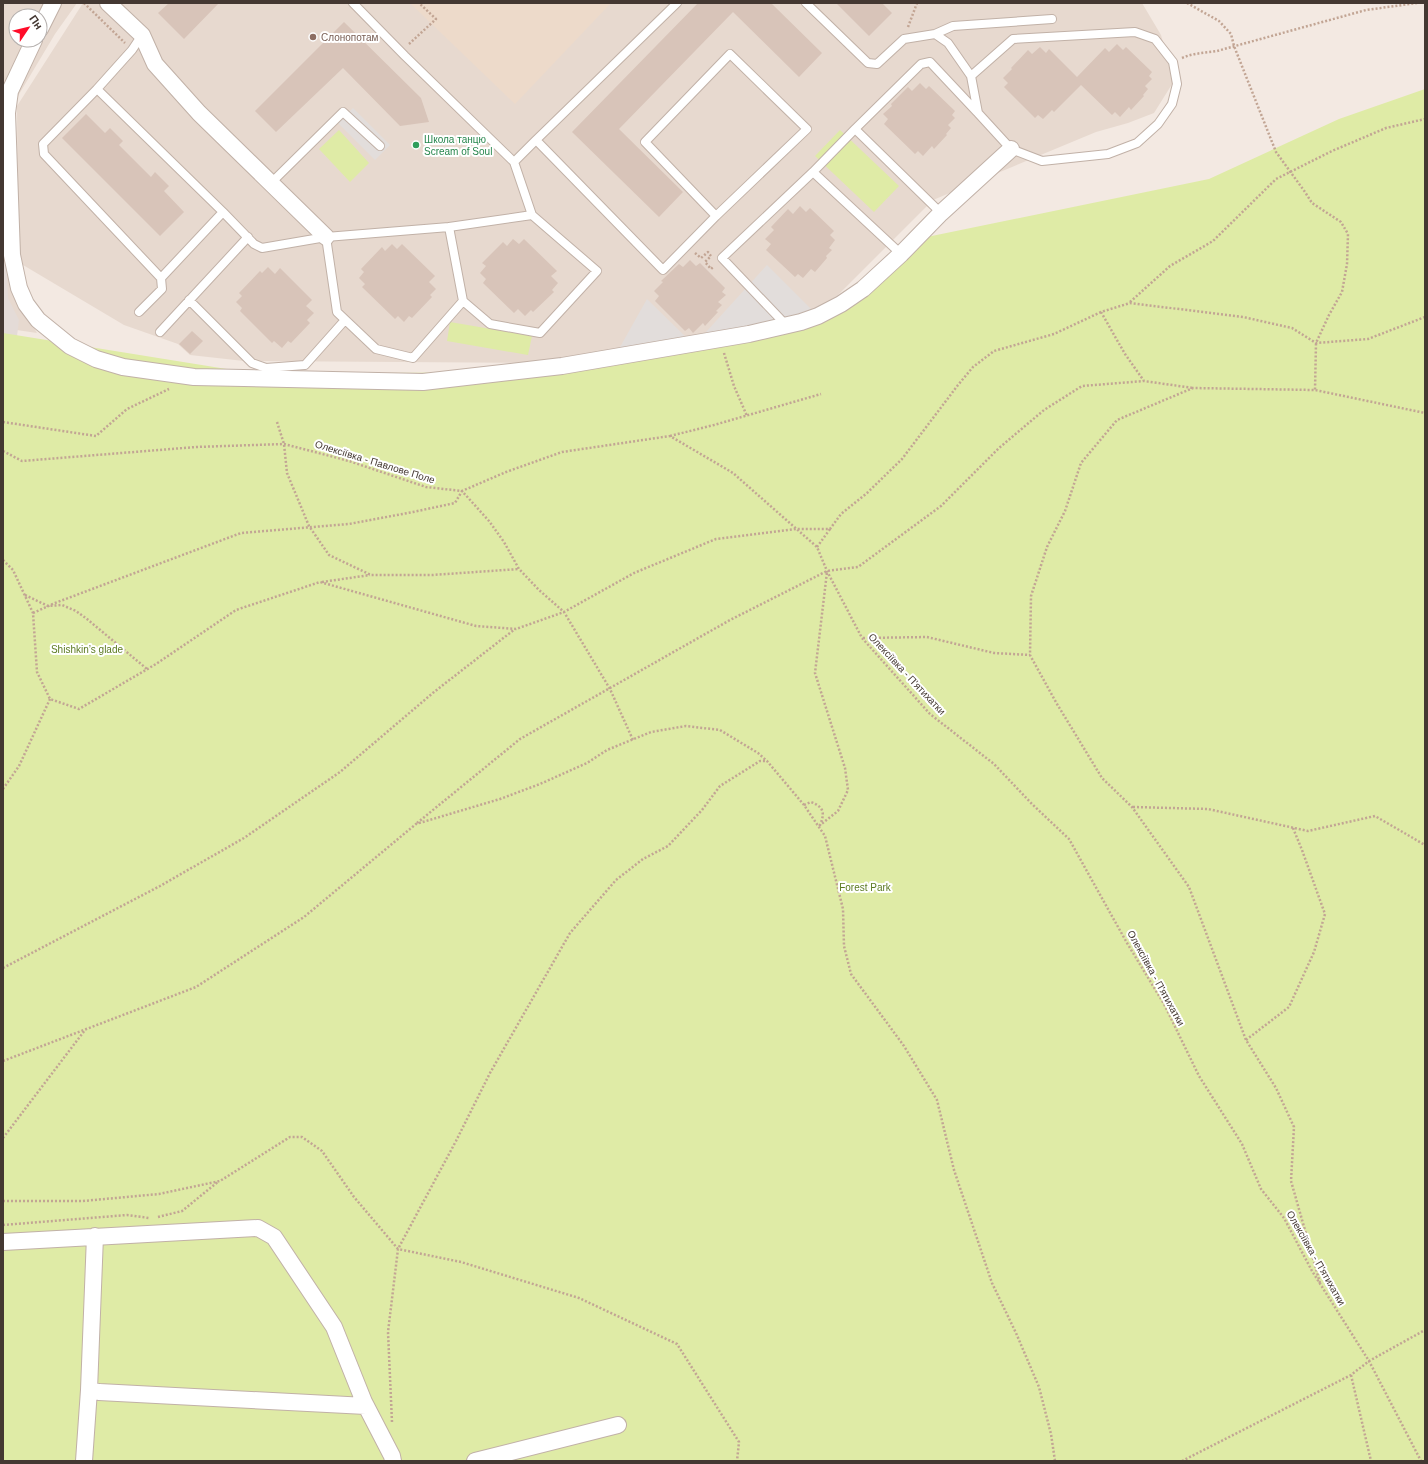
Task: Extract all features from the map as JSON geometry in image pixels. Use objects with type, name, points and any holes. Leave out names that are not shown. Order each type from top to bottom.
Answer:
[{"type":"street","points":[[48,13],[53,3]]},
{"type":"street","points":[[108,3],[142,35],[156,64],[199,113],[326,237]]},
{"type":"street","points":[[30,48],[10,91],[7,113],[12,255],[19,288],[26,304],[38,320],[70,346],[96,359],[122,367],[194,377],[423,382],[562,366],[721,339],[787,326],[818,316],[841,304],[862,289],[901,254],[941,213],[1011,149]]},
{"type":"street","points":[[3,1242],[258,1228],[274,1237],[334,1327],[366,1406],[392,1456],[393,1461]]},
{"type":"street","points":[[84,1461],[89,1390],[95,1236]]},
{"type":"street","points":[[89,1390],[366,1406]]},
{"type":"street","points":[[475,1461],[618,1425]]},
{"type":"lane","points":[[353,3],[514,162],[532,215],[597,271],[540,333],[490,324],[463,301],[449,227]]},
{"type":"lane","points":[[514,162],[677,3]]},
{"type":"lane","points":[[806,3],[868,64],[877,64],[904,39],[935,34],[953,26],[1052,19]]},
{"type":"lane","points":[[787,326],[722,258],[813,172],[922,64],[930,62],[1011,149],[1042,161],[1108,154],[1137,143],[1158,124],[1172,104],[1178,84],[1173,62],[1154,39],[1135,32],[1013,39],[971,76]]},
{"type":"lane","points":[[935,34],[948,43],[971,76],[978,113]]},
{"type":"lane","points":[[139,312],[162,289],[161,278],[44,154],[43,144],[97,90],[132,50],[142,35]]},
{"type":"lane","points":[[536,140],[663,270],[716,216],[807,129],[730,54],[645,142],[716,216]]},
{"type":"lane","points":[[97,90],[254,244],[262,248],[326,237],[449,227],[532,215]]},
{"type":"lane","points":[[271,183],[343,112],[380,146]]},
{"type":"lane","points":[[855,129],[941,213]]},
{"type":"lane","points":[[813,172],[901,254]]},
{"type":"lane","points":[[161,278],[223,212]]},
{"type":"lane","points":[[160,332],[248,237]]},
{"type":"lane","points":[[326,237],[337,312],[376,349],[413,358],[463,301]]},
{"type":"lane","points":[[189,300],[252,363],[266,368],[305,365],[345,320]]},
{"type":"path","points":[[84,3],[132,50]]},
{"type":"path","points":[[401,52],[436,19],[419,3]]},
{"type":"path","points":[[904,39],[917,3]]},
{"type":"path","points":[[1188,3],[1219,21],[1231,34],[1234,46],[1276,152],[1312,203],[1341,222],[1348,234],[1347,264],[1342,292],[1328,315],[1316,343],[1315,390]]},
{"type":"path","points":[[1173,62],[1191,54],[1203,54],[1366,10],[1417,3]]},
{"type":"path","points":[[1130,303],[1170,266],[1214,241],[1276,179],[1332,151],[1386,128],[1425,119]]},
{"type":"path","points":[[692,249],[701,258],[708,252],[711,256],[705,262]]},
{"type":"path","points":[[817,547],[841,514],[867,493],[902,459],[973,367],[994,351],[1054,334],[1101,312],[1130,303],[1243,317],[1292,328],[1316,343],[1368,339],[1425,317]]},
{"type":"path","points":[[1101,312],[1125,354],[1144,381]]},
{"type":"path","points":[[721,339],[734,386],[747,416]]},
{"type":"path","points":[[3,422],[96,436],[127,409],[194,377]]},
{"type":"path","points":[[3,1061],[196,987],[304,917],[520,739],[610,689],[660,658],[730,620],[827,571],[858,567],[941,506],[999,448],[1044,410],[1082,386],[1144,381],[1193,388],[1315,390],[1425,413]]},
{"type":"path","points":[[1193,388],[1117,420],[1081,463],[1065,511],[1047,547],[1031,596],[1030,655],[1057,704],[1102,778],[1132,807],[1189,887],[1246,1040],[1276,1088],[1294,1127],[1291,1181],[1321,1286]]},
{"type":"path","name":"Олексіївка - Павлове Поле","points":[[3,451],[22,461],[196,447],[284,444],[349,461],[426,487],[462,491],[506,472],[562,452],[670,436],[747,416],[821,394]]},
{"type":"path","points":[[277,422],[284,444],[287,473],[308,526],[329,555],[370,575]]},
{"type":"path","points":[[670,436],[733,473],[817,547],[827,571],[815,673],[845,768],[848,790],[838,811],[819,826]]},
{"type":"path","points":[[33,613],[242,533],[308,526],[348,524],[455,503],[462,491],[504,542],[519,569],[539,590],[564,612],[610,689],[633,740]]},
{"type":"path","points":[[3,968],[160,886],[244,838],[340,772],[434,692],[516,629],[564,612],[634,573],[716,540],[796,529],[830,529]]},
{"type":"path","points":[[3,560],[13,570],[33,613],[37,672],[50,699],[79,709],[147,669],[236,610],[320,582],[370,575],[432,575],[519,569]]},
{"type":"path","name":"Олексіївка - П'ятихатки","points":[[827,571],[862,638],[930,714],[994,764],[1032,804],[1070,839],[1127,943],[1164,1004],[1199,1076],[1242,1144],[1261,1189],[1284,1218],[1312,1271],[1369,1361],[1421,1461]]},
{"type":"path","points":[[320,582],[476,626],[516,629]]},
{"type":"path","points":[[25,595],[48,606],[62,605],[76,611],[147,669]]},
{"type":"path","points":[[862,638],[927,637],[994,653],[1030,655]]},
{"type":"path","points":[[3,789],[19,766],[50,699]]},
{"type":"path","points":[[416,824],[500,799],[540,784],[587,763],[607,750],[651,732],[686,726],[720,730],[758,753],[767,761],[804,805],[825,836],[843,909],[844,946],[851,974],[904,1046],[937,1100],[954,1170],[992,1283],[1016,1333],[1039,1387],[1051,1434],[1055,1461]]},
{"type":"path","points":[[392,1423],[388,1332],[398,1249],[490,1073],[570,933],[616,880],[644,859],[668,846],[702,810],[720,786],[760,761],[767,761]]},
{"type":"path","points":[[804,805],[811,802],[819,805],[823,812],[823,818],[819,826]]},
{"type":"path","points":[[1132,807],[1208,809],[1308,831],[1375,816],[1425,844]]},
{"type":"path","points":[[1246,1040],[1289,1007],[1314,952],[1325,914],[1293,828]]},
{"type":"path","points":[[3,1138],[86,1029]]},
{"type":"path","points":[[3,1224],[127,1215],[152,1218],[182,1211],[220,1181],[290,1137],[302,1137],[322,1151],[354,1198],[398,1249],[461,1262],[579,1298],[677,1344],[739,1442],[737,1461]]},
{"type":"path","points":[[3,1201],[83,1201],[159,1194],[220,1181]]},
{"type":"path","points":[[1182,1461],[1351,1375],[1369,1361],[1425,1330]]},
{"type":"path","points":[[1351,1375],[1371,1461]]},
{"type":"shaded area","points":[[3,3],[77,3],[48,46],[48,8],[8,8],[8,48],[47,48],[12,106],[15,293],[37,333],[3,328]]},
{"type":"shaded area","points":[[83,3],[1142,3],[1161,35],[1174,81],[1154,113],[1128,123],[1096,132],[933,200],[838,295],[812,313],[555,363],[244,361],[190,355],[178,344],[124,325],[18,262],[17,106]]},
{"type":"shaded area","points":[[410,3],[611,3],[515,104]]},
{"type":"shaded area","points":[[353,108],[390,145],[375,160],[338,123]]},
{"type":"shaded area","points":[[3,175],[8,298],[19,320],[17,336],[3,334]]},
{"type":"shaded area","points":[[767,265],[818,316],[696,343]]},
{"type":"shaded area","points":[[647,299],[693,344],[615,356]]},
{"type":"green space","name":"Forest Park","points":[[1425,89],[1425,1461],[3,1461],[3,333],[258,374],[521,372],[819,319],[853,306],[922,238],[1209,179],[1339,119]]},
{"type":"green space","points":[[339,130],[369,163],[350,182],[319,149]]},
{"type":"green space","points":[[840,130],[899,186],[874,212],[815,156]]},
{"type":"green space","points":[[450,322],[532,336],[528,355],[447,341]]},
{"type":"building","points":[[169,3],[219,3],[184,39],[158,13]]},
{"type":"building","points":[[698,3],[771,3],[822,53],[799,77],[733,12],[619,129],[683,192],[659,217],[572,132]]},
{"type":"building","points":[[836,3],[882,3],[892,13],[869,36]]},
{"type":"building","points":[[344,22],[421,98],[429,122],[400,126],[343,68],[276,132],[255,111]]},
{"type":"building","points":[[1117,44],[1123,50],[1126,47],[1152,72],[1149,76],[1152,79],[1145,86],[1148,89],[1143,95],[1144,96],[1131,110],[1129,107],[1120,117],[1115,112],[1112,115],[1081,85],[1054,112],[1052,110],[1043,119],[1038,115],[1035,118],[1004,87],[1008,83],[1003,78],[1028,50],[1032,54],[1040,47],[1046,53],[1049,49],[1077,77],[1105,48],[1109,52]]},
{"type":"building","points":[[920,83],[926,89],[929,86],[955,111],[952,115],[955,118],[948,125],[951,128],[946,134],[947,135],[934,149],[932,146],[923,156],[918,151],[915,154],[884,124],[888,119],[883,114],[908,87],[912,91]]},
{"type":"building","points":[[86,114],[105,133],[110,128],[123,141],[119,145],[151,177],[155,172],[169,186],[164,191],[184,212],[160,236],[62,138]]},
{"type":"building","points":[[800,206],[806,212],[810,208],[834,231],[830,235],[835,240],[829,248],[832,250],[826,256],[827,258],[815,272],[811,269],[803,278],[798,274],[795,277],[766,250],[771,244],[765,239],[774,230],[771,227],[788,209],[793,214]]},
{"type":"building","points":[[513,239],[519,244],[524,239],[557,271],[551,276],[558,283],[552,290],[554,292],[533,312],[531,310],[525,316],[518,309],[514,313],[483,283],[486,279],[480,273],[486,266],[482,263],[503,242],[507,246]]},
{"type":"building","points":[[392,244],[397,249],[402,244],[435,276],[429,282],[436,289],[430,295],[432,297],[412,318],[409,316],[404,322],[398,316],[395,319],[362,287],[365,284],[359,278],[364,272],[361,269],[382,247],[385,251]]},
{"type":"building","points":[[690,260],[696,266],[700,263],[725,288],[722,292],[726,295],[718,302],[722,305],[716,311],[718,312],[705,326],[703,323],[693,333],[689,328],[685,331],[655,301],[659,296],[654,291],[663,282],[661,281],[679,264],[683,267]]},
{"type":"building","points":[[268,267],[275,274],[280,268],[312,300],[306,306],[314,313],[307,320],[310,323],[291,343],[288,341],[282,348],[274,341],[272,343],[240,311],[242,308],[236,302],[242,296],[239,293],[260,271],[262,273]]},
{"type":"building","points":[[192,331],[203,341],[190,354],[179,344]]},
{"type":"place","name":"Слонопотам","points":[[313,37]]},
{"type":"place","name":"Школа танцю Scream of Soul","points":[[416,145]]},
{"type":"park label","name":"Shishkin’s glade","points":[[87,649]]}]
